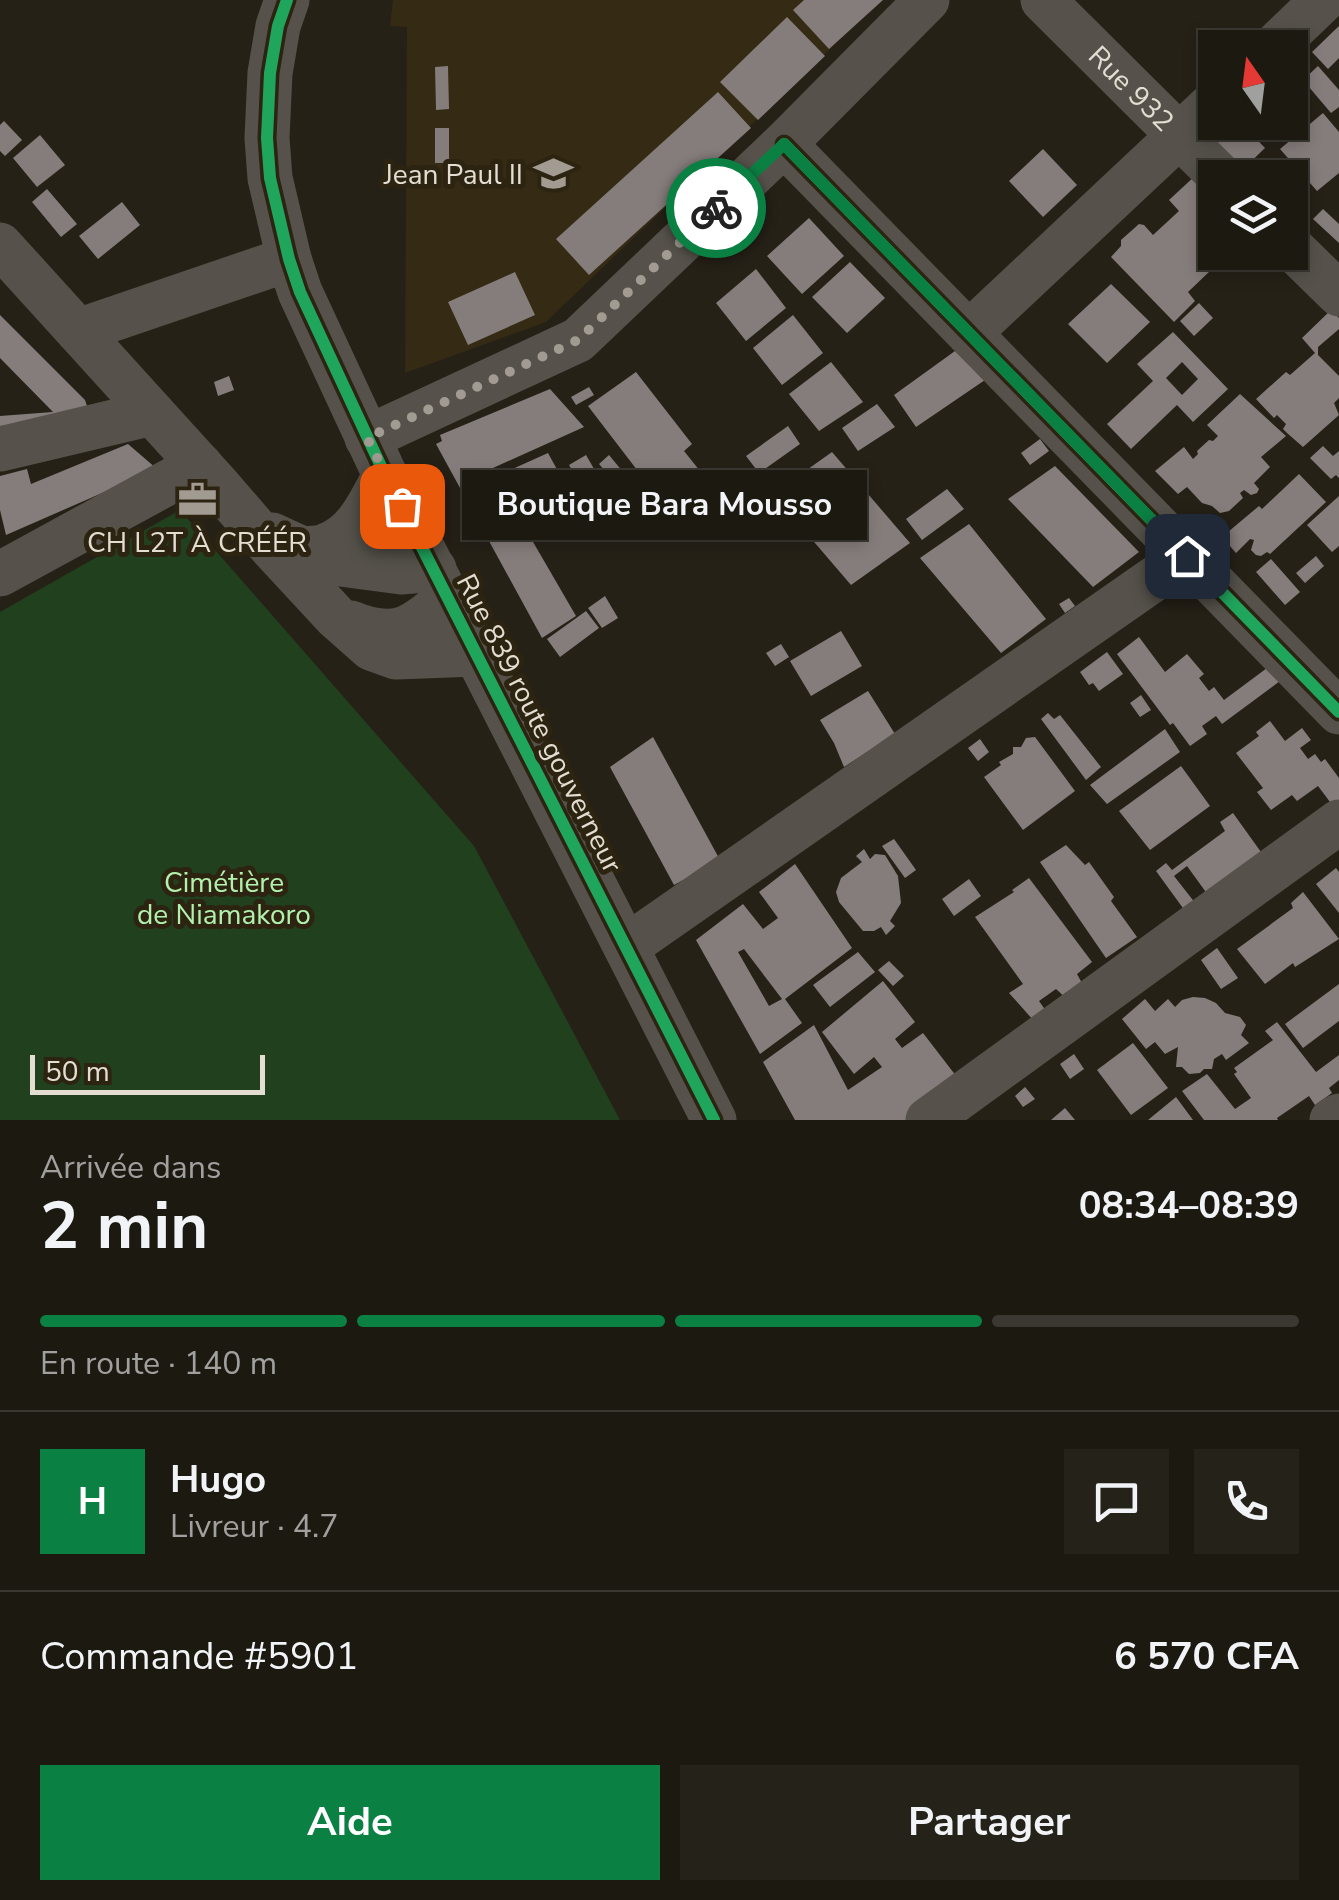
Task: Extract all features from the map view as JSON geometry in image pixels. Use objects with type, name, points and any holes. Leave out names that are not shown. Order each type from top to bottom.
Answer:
[{"type":"street","name":"Rue 839 route gouverneur","points":[[287,0],[270,74],[267,138],[270,178],[300,292],[376,456],[714,1120]]},
{"type":"street","points":[[301,550],[325,546],[349,532],[364,516],[376,456],[578,340],[784,144],[927,0]]},
{"type":"street","name":"Rue 932","points":[[1044,0],[1204,160]]},
{"type":"street","points":[[1292,30],[1323,0]]},
{"type":"street","points":[[969,334],[1198,118]]},
{"type":"street","points":[[784,144],[1339,712]]},
{"type":"street","points":[[0,245],[273,550],[372,648],[396,657],[476,654]]},
{"type":"street","points":[[78,331],[290,260]]},
{"type":"street","points":[[1308,264],[1339,294]]},
{"type":"street","points":[[0,449],[152,413]]},
{"type":"street","points":[[208,474],[270,533],[301,550],[334,564],[401,572],[441,583],[425,618],[395,631],[373,632],[336,616]]},
{"type":"street","points":[[0,574],[208,474]]},
{"type":"street","points":[[626,947],[1187,556]]},
{"type":"street","points":[[928,1120],[1339,822]]},
{"type":"street","points":[[1332,1120],[1339,1116]]},
{"type":"shaded area","name":"Jean Paul II","points":[[393,0],[881,0],[546,322],[405,373],[407,27],[390,26]]},
{"type":"green space","name":"Cimétière de Niamakoro","points":[[180,510],[474,846],[620,1120],[0,1120],[0,612]]},
{"type":"building","points":[[804,0],[883,0],[829,49],[793,10]]},
{"type":"building","points":[[787,17],[825,56],[758,120],[720,82]]},
{"type":"building","points":[[1339,26],[1339,58],[1328,69],[1312,52]]},
{"type":"building","points":[[448,66],[449,109],[436,110],[435,67]]},
{"type":"building","points":[[1318,66],[1339,90],[1339,107],[1331,113],[1308,86],[1308,75]]},
{"type":"building","points":[[718,92],[751,128],[589,275],[556,239]]},
{"type":"building","points":[[1323,113],[1339,132],[1339,173],[1317,191],[1308,181],[1308,160],[1290,160],[1280,149],[1291,140],[1308,140],[1308,126]]},
{"type":"building","points":[[4,121],[22,140],[5,156],[0,151],[0,125]]},
{"type":"building","points":[[435,128],[449,128],[449,163],[435,163]]},
{"type":"building","points":[[40,135],[65,165],[37,187],[13,158]]},
{"type":"building","points":[[1220,140],[1257,140],[1265,148],[1253,160],[1218,160],[1209,151]]},
{"type":"building","points":[[1043,149],[1077,185],[1043,217],[1009,181]]},
{"type":"building","points":[[1198,177],[1198,270],[1211,270],[1188,292],[1195,301],[1174,322],[1111,257],[1121,246],[1121,240],[1139,224],[1153,235],[1179,211],[1169,200]]},
{"type":"building","points":[[47,189],[77,224],[61,237],[32,202]]},
{"type":"building","points":[[122,202],[140,225],[98,259],[79,236]]},
{"type":"building","points":[[1323,209],[1339,224],[1339,243],[1313,219]]},
{"type":"building","points":[[809,218],[844,256],[802,294],[767,256]]},
{"type":"building","points":[[850,262],[885,298],[847,333],[812,297]]},
{"type":"building","points":[[756,269],[786,308],[746,341],[716,303]]},
{"type":"building","points":[[515,272],[535,315],[468,345],[448,302]]},
{"type":"building","points":[[1111,284],[1150,322],[1107,363],[1068,324]]},
{"type":"building","points":[[1199,303],[1213,318],[1194,336],[1180,321]]},
{"type":"building","points":[[1331,310],[1339,318],[1339,329],[1318,347],[1318,355],[1339,376],[1339,398],[1334,403],[1339,415],[1303,447],[1283,429],[1286,424],[1277,415],[1274,418],[1256,399],[1315,353],[1302,338]]},
{"type":"building","points":[[0,315],[85,400],[91,418],[0,426],[0,416],[53,412],[0,358]]},
{"type":"building","points":[[793,315],[823,353],[782,385],[753,348]]},
{"type":"building","points":[[1173,332],[1228,389],[1193,422],[1177,405],[1131,449],[1107,424],[1153,381],[1137,364]],"holes":[[[1182,362],[1198,379],[1182,395],[1166,378]]]},
{"type":"building","points":[[955,351],[985,380],[916,427],[894,395]]},
{"type":"building","points":[[831,362],[863,402],[819,431],[789,394]]},
{"type":"building","points":[[636,372],[692,444],[684,451],[720,496],[680,526],[588,406]]},
{"type":"building","points":[[229,376],[234,390],[218,396],[214,382]]},
{"type":"building","points":[[589,387],[594,395],[576,405],[571,397]]},
{"type":"building","points":[[550,389],[584,427],[493,468],[499,475],[548,453],[576,504],[529,535],[576,616],[542,638],[436,444],[442,441],[440,435]]},
{"type":"building","points":[[1240,394],[1286,436],[1261,457],[1270,467],[1254,483],[1259,489],[1257,493],[1251,495],[1244,490],[1240,493],[1243,498],[1229,511],[1220,513],[1202,503],[1187,487],[1178,494],[1155,471],[1184,447],[1193,459],[1209,440],[1213,441],[1218,436],[1207,425]]},
{"type":"building","points":[[877,404],[895,427],[858,451],[842,428]]},
{"type":"building","points":[[788,426],[800,444],[759,473],[746,456]]},
{"type":"building","points":[[1040,439],[1049,451],[1030,465],[1021,453]]},
{"type":"building","points":[[128,444],[157,469],[6,535],[0,510],[0,476],[27,469],[31,484]]},
{"type":"building","points":[[1323,446],[1333,456],[1339,451],[1339,478],[1336,475],[1331,479],[1310,458]]},
{"type":"building","points":[[832,452],[910,543],[851,585],[773,494]],"holes":[[[849,506],[860,519],[842,534],[831,520]]]},
{"type":"building","points":[[586,455],[597,474],[580,484],[569,465]]},
{"type":"building","points":[[609,455],[628,478],[618,486],[599,464]]},
{"type":"building","points":[[1055,466],[1139,552],[1093,587],[1008,499]]},
{"type":"building","points":[[1299,474],[1326,502],[1270,554],[1256,555],[1251,550],[1254,540],[1250,539],[1236,553],[1222,537],[1259,506],[1262,509]]},
{"type":"building","points":[[947,489],[964,509],[922,540],[906,519]]},
{"type":"building","points":[[1339,496],[1339,546],[1332,552],[1307,525]]},
{"type":"building","points":[[969,524],[1046,619],[1001,653],[920,558]]},
{"type":"building","points":[[1316,556],[1324,566],[1305,583],[1296,573]]},
{"type":"building","points":[[1271,559],[1300,592],[1285,605],[1256,572]]},
{"type":"building","points":[[605,596],[618,618],[602,628],[588,608]]},
{"type":"building","points":[[1069,598],[1075,606],[1065,613],[1059,604]]},
{"type":"building","points":[[586,611],[599,628],[560,657],[547,639]]},
{"type":"building","points":[[841,631],[862,666],[811,696],[790,661]]},
{"type":"building","points":[[1139,637],[1165,672],[1187,654],[1204,674],[1199,678],[1209,691],[1214,687],[1224,700],[1267,668],[1280,681],[1222,724],[1216,716],[1202,726],[1207,734],[1190,746],[1117,654]]},
{"type":"building","points":[[781,644],[789,657],[775,666],[766,653]]},
{"type":"building","points":[[1107,652],[1123,674],[1099,691],[1080,672]]},
{"type":"building","points":[[868,691],[895,734],[844,767],[820,720]]},
{"type":"building","points":[[1141,695],[1151,710],[1140,717],[1130,703]]},
{"type":"building","points":[[1048,713],[1054,719],[1060,715],[1101,767],[1086,780],[1041,719]]},
{"type":"building","points":[[1270,721],[1285,741],[1302,728],[1311,740],[1300,748],[1308,759],[1315,754],[1321,762],[1325,759],[1339,778],[1339,801],[1333,806],[1318,786],[1297,801],[1292,795],[1271,810],[1257,792],[1263,788],[1236,753],[1259,736],[1256,732]]},
{"type":"building","points":[[1165,729],[1180,752],[1107,804],[1090,785]]},
{"type":"building","points":[[653,737],[720,860],[674,885],[610,767]]},
{"type":"building","points":[[1035,737],[1075,791],[1023,830],[984,777],[1013,754],[1013,747],[1021,747],[1026,738]]},
{"type":"building","points":[[980,739],[989,752],[978,761],[968,748]]},
{"type":"building","points":[[1181,766],[1210,806],[1150,850],[1119,811]]},
{"type":"building","points":[[1233,813],[1266,859],[1188,915],[1156,871],[1166,863],[1172,870],[1225,831],[1220,822]],"holes":[[[1187,866],[1208,895],[1196,904],[1174,876]]]},
{"type":"building","points":[[894,839],[916,870],[905,878],[882,846]]},
{"type":"building","points":[[1066,845],[1085,865],[1089,862],[1137,937],[1106,958],[1040,862]]},
{"type":"building","points":[[864,849],[870,859],[875,854],[885,855],[898,876],[901,903],[890,921],[895,926],[886,935],[881,927],[863,931],[839,902],[836,892],[841,878],[862,862],[856,856]]},
{"type":"building","points":[[795,864],[852,948],[785,999],[802,1023],[760,1054],[696,940],[743,904],[763,929],[778,918],[759,892]],"holes":[[[744,949],[782,999],[769,1006],[738,952]]]},
{"type":"building","points":[[1336,868],[1339,872],[1339,913],[1316,884]]},
{"type":"building","points":[[1029,878],[1092,962],[1077,974],[1083,985],[1067,999],[1056,989],[1039,1001],[1046,1011],[1034,1021],[1009,993],[1023,984],[975,917]]},
{"type":"building","points":[[969,879],[981,896],[954,916],[942,899]]},
{"type":"building","points":[[1303,892],[1339,939],[1295,967],[1293,963],[1265,984],[1237,949],[1293,908],[1291,903]]},
{"type":"building","points":[[1217,948],[1238,978],[1221,989],[1201,960]]},
{"type":"building","points":[[858,952],[875,972],[830,1007],[813,985]]},
{"type":"building","points":[[889,961],[904,976],[893,986],[878,970]]},
{"type":"building","points":[[883,981],[915,1022],[895,1039],[902,1048],[923,1033],[960,1081],[911,1120],[795,1120],[763,1062],[814,1025],[848,1090],[882,1067],[874,1057],[854,1074],[822,1032]]},
{"type":"building","points":[[1339,984],[1339,1021],[1303,1048],[1285,1024]]},
{"type":"building","points":[[1193,997],[1205,998],[1225,1013],[1240,1017],[1246,1025],[1241,1035],[1249,1043],[1226,1060],[1222,1054],[1214,1059],[1212,1069],[1189,1074],[1176,1067],[1178,1047],[1165,1054],[1155,1042],[1146,1049],[1122,1019],[1145,999],[1155,1011],[1168,999],[1175,1007]]},
{"type":"building","points":[[1277,1022],[1316,1072],[1339,1055],[1339,1080],[1329,1088],[1332,1093],[1315,1105],[1309,1096],[1278,1120],[1204,1120],[1182,1091],[1207,1074],[1235,1109],[1251,1098],[1234,1068],[1273,1040],[1265,1031]]},
{"type":"building","points":[[1133,1043],[1168,1088],[1131,1115],[1097,1070]]},
{"type":"building","points":[[1074,1054],[1084,1069],[1070,1079],[1060,1064]]},
{"type":"building","points":[[1025,1087],[1035,1099],[1023,1107],[1015,1096]]},
{"type":"building","points":[[1176,1097],[1193,1120],[1148,1120]]},
{"type":"building","points":[[1065,1108],[1075,1120],[1051,1120]]},
{"type":"cycle path","points":[[287,0],[270,73],[267,138],[270,178],[300,292],[385,475],[714,1120]]},
{"type":"cycle path","points":[[784,144],[1339,712]]},
{"type":"way so far","points":[[402,506],[367,438],[578,340],[716,208]]},
{"type":"place","name":"Jean Paul II","points":[[553,174]]},
{"type":"place","name":"CH L2T À CRÉÉR","points":[[197,500]]},
{"type":"place","name":"Boutique Bara Mousso","points":[[402,506]]},
{"type":"route","points":[[716,208],[784,144],[1187,556]]}]
